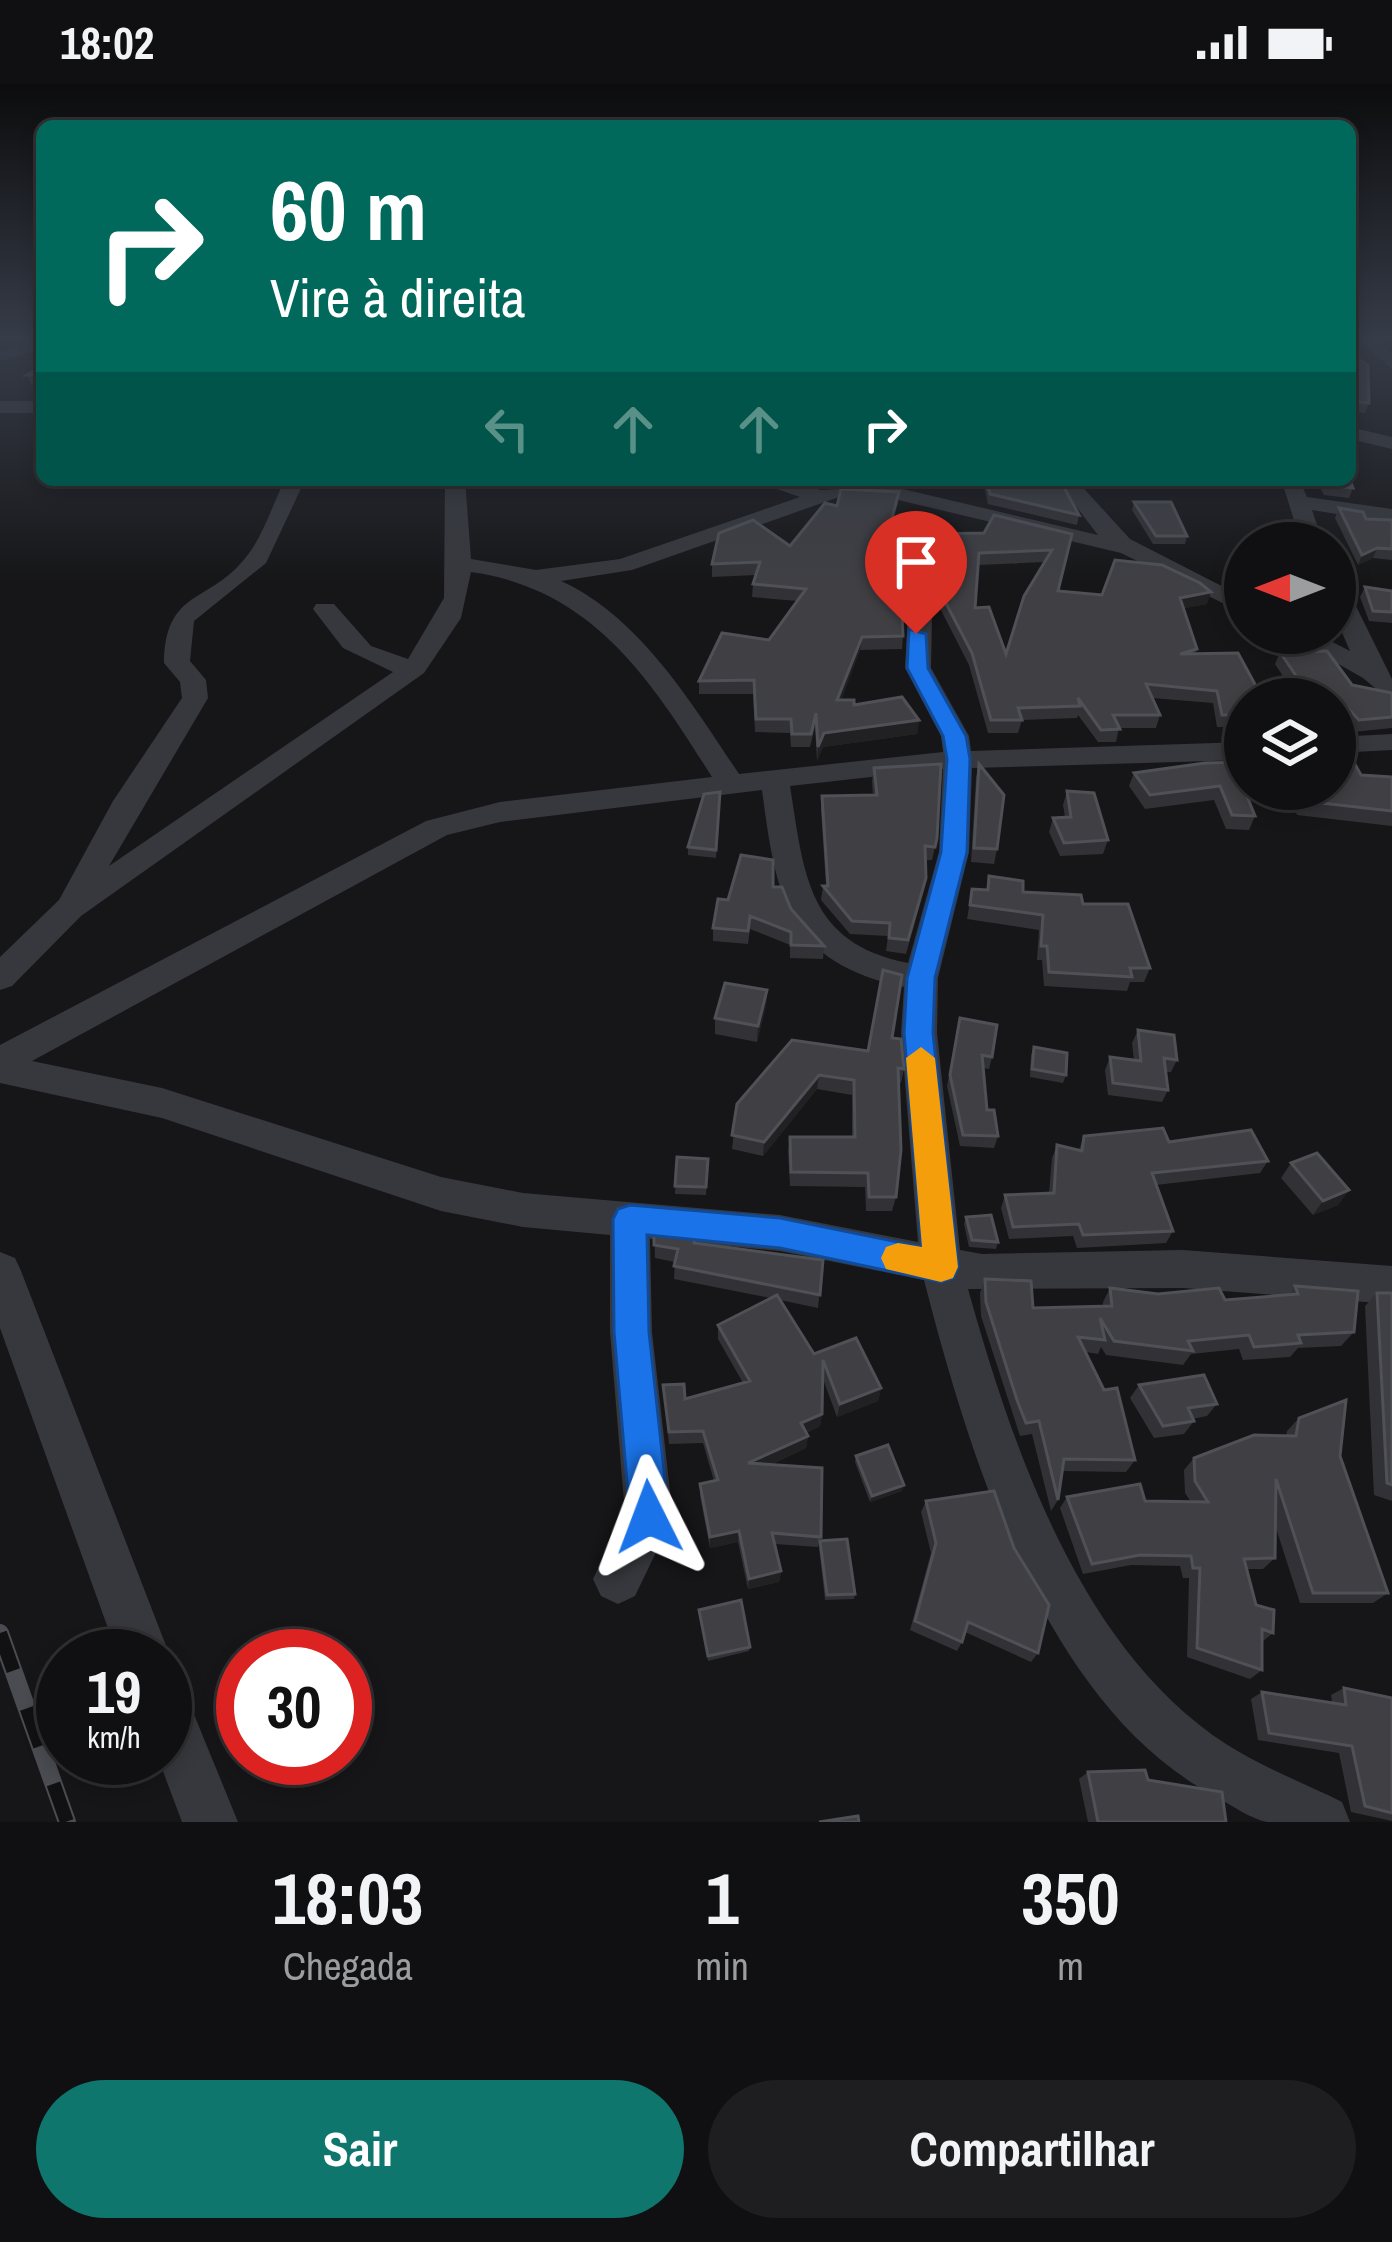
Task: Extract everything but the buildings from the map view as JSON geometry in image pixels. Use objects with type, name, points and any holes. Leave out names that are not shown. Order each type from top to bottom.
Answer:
[{"type":"street","points":[[1356,434],[1392,443]]},
{"type":"street","points":[[70,908],[128,801],[195,698],[193,680],[177,663],[180,623],[208,591],[248,569],[260,556],[292,486]]},
{"type":"street","points":[[0,977],[70,908],[415,668],[455,612],[460,564],[447,486]]},
{"type":"street","points":[[1069,486],[1081,506],[1120,548]]},
{"type":"street","points":[[460,564],[536,577],[624,565],[823,489],[890,492],[1120,548],[1224,597]]},
{"type":"street","points":[[1295,491],[1392,516]]},
{"type":"street","points":[[1295,491],[1305,522]]},
{"type":"street","points":[[536,577],[578,604],[650,669],[730,783]]},
{"type":"street","points":[[325,609],[358,651],[384,665],[415,668]]},
{"type":"street","points":[[920,613],[918,668],[955,736],[958,759],[951,872],[921,978],[919,1033],[941,1267],[964,1352],[1063,1602],[1104,1664],[1140,1706],[1207,1763],[1322,1822]]},
{"type":"street","points":[[1356,636],[1372,673]]},
{"type":"street","points":[[1336,654],[1372,673],[1392,694]]},
{"type":"street","points":[[1356,745],[1392,742]]},
{"type":"street","points":[[0,1065],[437,828],[521,809],[958,759],[1224,752]]},
{"type":"street","points":[[775,779],[789,871],[814,930],[848,962],[876,972],[921,978]]},
{"type":"street","points":[[0,1065],[162,1103],[441,1194],[523,1210],[780,1233],[982,1274],[1183,1269],[1392,1285]]},
{"type":"street","points":[[618,1579],[649,1517],[632,1332],[630,1219]]},
{"type":"street","points":[[0,1271],[134,1629]]},
{"type":"street","points":[[192,1775],[211,1822]]},
{"type":"railway","points":[[0,1633],[67,1822]]},
{"type":"slow traffic","points":[[898,1258],[941,1267],[921,1058]]},
{"type":"route","points":[[649,1517],[650,1487],[632,1332],[630,1219],[780,1233],[941,1267],[919,1033],[921,978],[954,852],[958,759],[955,736],[923,684],[916,634]]}]
